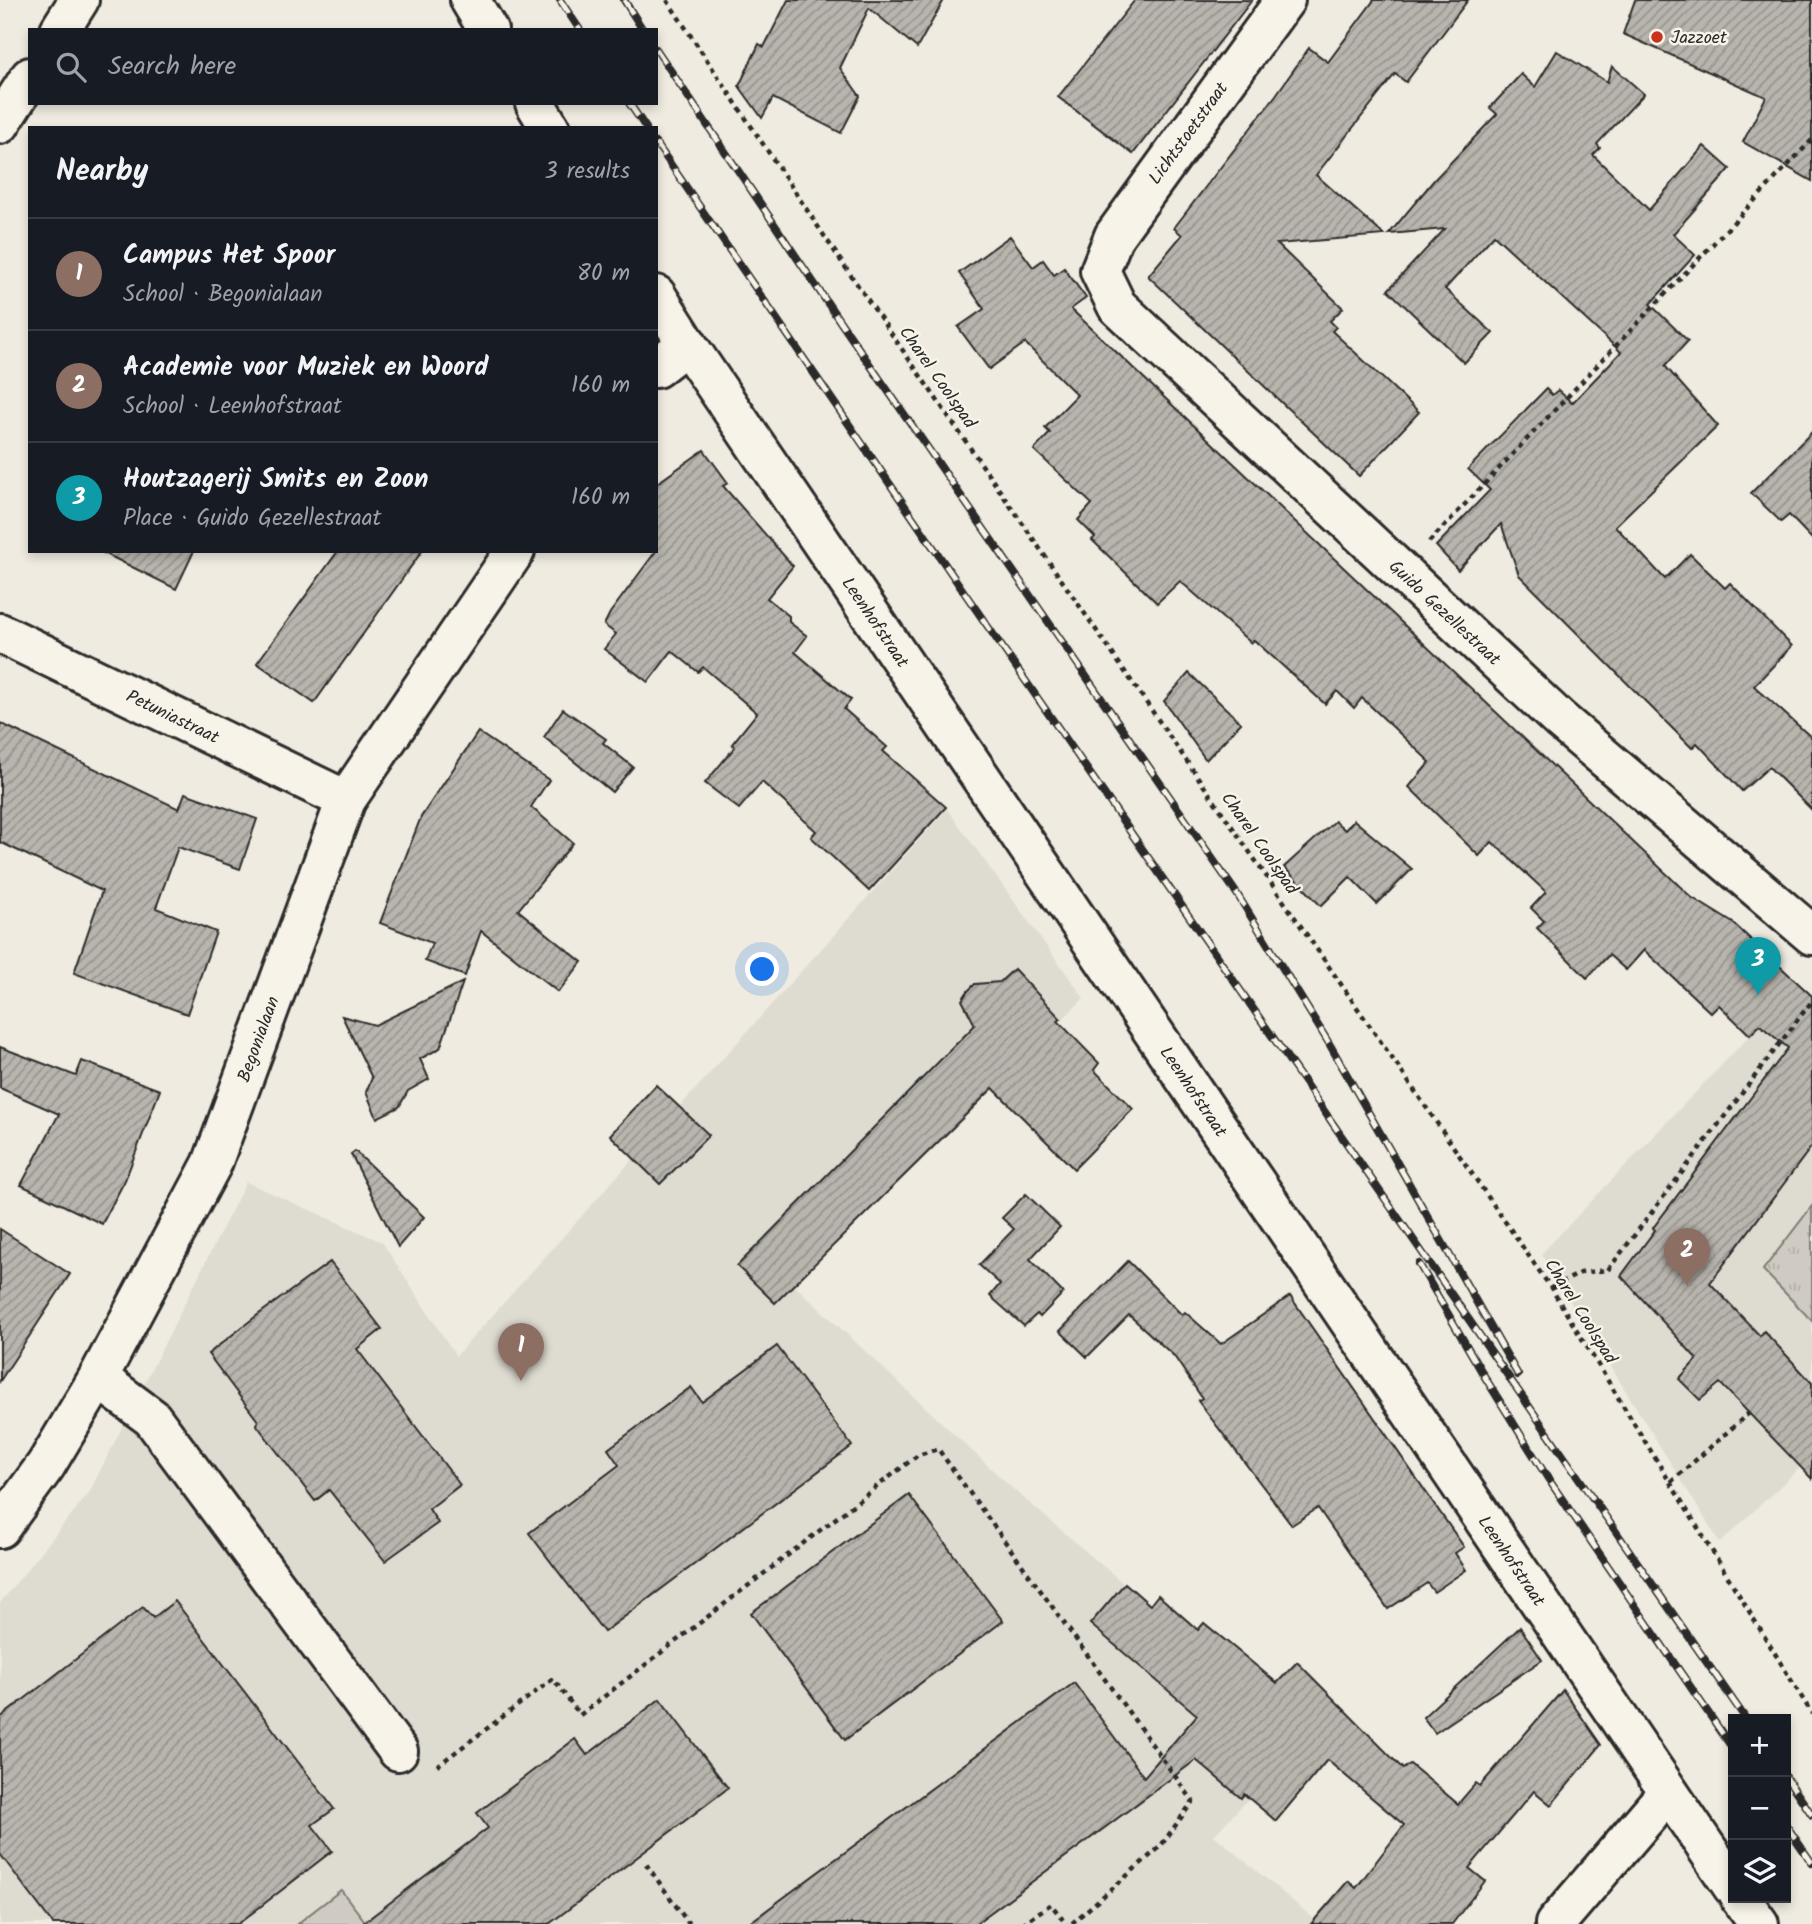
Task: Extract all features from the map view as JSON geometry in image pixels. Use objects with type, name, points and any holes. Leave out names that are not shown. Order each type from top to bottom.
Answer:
[{"type":"street","points":[[61,28],[79,0]]},
{"type":"street","points":[[470,0],[487,28]]},
{"type":"street","name":"Lichtstoetstraat","points":[[1100,271],[1114,236],[1285,0]]},
{"type":"street","points":[[0,124],[28,80]]},
{"type":"street","points":[[536,105],[549,126]]},
{"type":"street","name":"Guido Gezellestraat","points":[[1100,271],[1117,306],[1560,720],[1812,935]]},
{"type":"street","name":"Leenhofstraat","points":[[658,298],[1728,1880]]},
{"type":"street","points":[[658,366],[687,344]]},
{"type":"street","name":"Begonialaan","points":[[0,1528],[46,1465],[98,1378],[212,1164],[346,800],[514,553]]},
{"type":"street","name":"Petuniastraat","points":[[0,632],[346,800]]},
{"type":"street","points":[[98,1378],[152,1418],[398,1751]]},
{"type":"street","points":[[1555,1924],[1668,1793]]},
{"type":"street","points":[[1744,1903],[1759,1924]]},
{"type":"path","name":"Charel Coolspad","points":[[667,0],[841,261],[1551,1288],[1812,1714]]},
{"type":"path","points":[[1401,570],[1812,139]]},
{"type":"path","points":[[1551,1288],[1580,1273],[1608,1270],[1812,1001]]},
{"type":"path","points":[[1671,1482],[1749,1413]]},
{"type":"path","points":[[398,1751],[417,1781],[553,1679],[580,1714],[918,1455],[938,1449],[1193,1801],[1160,1847],[1068,1924],[1051,1904],[1022,1924]]},
{"type":"path","points":[[646,1864],[689,1924]]},
{"type":"shaded area","points":[[947,809],[1084,998],[794,1285],[1013,1489],[1305,1739],[1214,1835],[1320,1924],[0,1924],[0,1603],[89,1493],[246,1182],[382,1242],[456,1356]]},
{"type":"shaded area","points":[[1799,984],[1812,994],[1812,1456],[1720,1543],[1541,1254]]},
{"type":"green space","points":[[1812,1206],[1812,1321],[1763,1270]]},
{"type":"green space","points":[[341,1890],[367,1924],[297,1924]]},
{"type":"building","points":[[788,0],[944,0],[917,48],[869,8],[840,68],[860,96],[841,133],[773,98],[762,118],[739,86],[759,44],[764,47]]},
{"type":"building","points":[[1135,0],[1252,0],[1133,154],[1058,97]]},
{"type":"building","points":[[1374,0],[1468,0],[1406,82],[1395,74],[1316,175],[1384,235],[1277,244],[1343,308],[1330,321],[1336,327],[1332,331],[1419,412],[1359,476],[1148,276],[1182,235],[1174,228],[1309,48],[1328,62]]},
{"type":"building","points":[[1635,0],[1812,0],[1812,181],[1743,142],[1766,97],[1623,34]]},
{"type":"building","points":[[1557,51],[1607,82],[1612,66],[1644,94],[1597,144],[1600,148],[1593,155],[1649,210],[1704,146],[1730,169],[1673,234],[1695,255],[1650,304],[1688,341],[1665,366],[1718,426],[1615,526],[1665,579],[1690,554],[1725,588],[1730,583],[1792,646],[1754,686],[1812,738],[1812,810],[1769,767],[1742,791],[1697,743],[1692,748],[1519,575],[1501,524],[1458,570],[1436,546],[1490,490],[1468,469],[1546,389],[1552,395],[1558,390],[1572,403],[1621,352],[1494,235],[1445,289],[1493,333],[1464,363],[1388,290],[1445,229],[1389,234],[1434,180],[1497,114],[1490,108],[1521,74],[1535,87]]},
{"type":"building","points":[[1010,236],[1033,267],[1043,260],[1054,275],[1064,268],[1086,298],[1071,309],[1691,897],[1733,923],[1812,996],[1812,1146],[1710,1283],[1760,1336],[1764,1331],[1812,1383],[1812,1479],[1720,1383],[1700,1400],[1679,1379],[1697,1359],[1621,1276],[1655,1230],[1653,1228],[1788,1048],[1760,1025],[1750,1035],[1719,1005],[1711,1013],[1644,950],[1626,970],[1609,955],[1587,978],[1537,928],[1544,921],[1531,908],[1546,892],[1492,842],[1479,856],[1409,787],[1430,762],[1362,698],[1354,708],[1337,691],[1325,704],[1254,640],[1251,643],[1180,581],[1157,603],[1092,540],[1095,537],[1078,520],[1092,504],[1034,450],[1050,433],[1045,428],[1077,395],[1025,343],[989,369],[958,327],[984,309],[959,273]]},
{"type":"building","points":[[1812,432],[1812,539],[1789,515],[1781,522],[1751,493]]},
{"type":"building","points":[[704,450],[728,483],[723,486],[793,566],[767,598],[789,616],[789,622],[807,636],[795,652],[851,700],[844,709],[887,747],[883,751],[946,807],[869,891],[811,837],[816,831],[762,782],[739,809],[705,783],[735,747],[732,744],[757,713],[703,667],[698,672],[672,651],[648,682],[604,649],[616,634],[604,625],[610,613],[655,553],[658,553],[658,483]]},
{"type":"building","points":[[104,553],[193,553],[176,589]]},
{"type":"building","points":[[337,553],[421,553],[314,703],[257,663]]},
{"type":"building","points":[[1189,673],[1241,723],[1206,760],[1164,701]]},
{"type":"building","points":[[563,709],[606,739],[603,743],[633,767],[612,792],[544,737]]},
{"type":"building","points":[[0,723],[179,809],[185,793],[257,819],[240,869],[178,847],[156,908],[216,932],[187,1014],[74,973],[102,891],[0,842]]},
{"type":"building","points":[[478,732],[549,780],[531,807],[573,843],[518,910],[582,962],[558,992],[481,931],[465,976],[425,961],[432,943],[380,923],[421,817]]},
{"type":"building","points":[[1354,820],[1412,869],[1377,904],[1350,877],[1321,906],[1284,867],[1335,821],[1345,830]]},
{"type":"building","points":[[1014,969],[1061,1019],[1058,1021],[1099,1063],[1094,1070],[1133,1109],[1074,1169],[993,1088],[775,1303],[737,1266],[975,1025],[962,1000],[968,991],[975,984],[1000,982]]},
{"type":"building","points":[[463,982],[440,1048],[420,1059],[429,1079],[408,1091],[399,1107],[377,1118],[366,1092],[372,1078],[342,1016],[375,1025]]},
{"type":"building","points":[[0,1047],[76,1076],[82,1061],[160,1090],[125,1180],[102,1224],[21,1185],[59,1114],[0,1088]]},
{"type":"building","points":[[656,1085],[709,1135],[660,1184],[610,1135]]},
{"type":"building","points":[[355,1151],[424,1217],[398,1247],[351,1154]]},
{"type":"building","points":[[1026,1194],[1060,1227],[1030,1259],[1063,1293],[1040,1317],[1037,1314],[1024,1326],[990,1296],[1000,1284],[979,1265],[1014,1229],[1002,1218]]},
{"type":"building","points":[[0,1229],[70,1274],[0,1381]]},
{"type":"building","points":[[1128,1261],[1182,1315],[1185,1312],[1221,1344],[1290,1296],[1464,1547],[1455,1553],[1466,1570],[1434,1592],[1427,1583],[1388,1609],[1318,1508],[1292,1525],[1198,1401],[1202,1398],[1174,1356],[1129,1315],[1087,1357],[1060,1331]]},
{"type":"building","points":[[330,1262],[382,1329],[357,1349],[460,1485],[429,1509],[438,1523],[385,1561],[329,1490],[315,1501],[256,1424],[258,1421],[208,1354]]},
{"type":"building","points":[[777,1346],[852,1446],[604,1632],[529,1533],[619,1465],[608,1449],[691,1387],[702,1402]]},
{"type":"building","points":[[909,1495],[1003,1621],[845,1740],[751,1613]]},
{"type":"building","points":[[1125,1583],[1150,1605],[1158,1595],[1198,1630],[1204,1623],[1277,1683],[1297,1662],[1403,1769],[1410,1764],[1458,1804],[1476,1783],[1480,1786],[1563,1690],[1601,1745],[1551,1805],[1534,1791],[1469,1868],[1485,1881],[1452,1924],[1311,1924],[1348,1881],[1356,1888],[1404,1825],[1327,1760],[1276,1821],[1244,1794],[1241,1798],[1196,1760],[975,1924],[748,1924],[1074,1683],[1144,1777],[1197,1715],[1090,1624]]},
{"type":"building","points":[[175,1601],[334,1809],[312,1825],[332,1851],[238,1924],[53,1924],[0,1854],[0,1718],[143,1607],[153,1618]]},
{"type":"building","points":[[1520,1627],[1542,1660],[1435,1733],[1423,1717]]},
{"type":"building","points":[[660,1699],[728,1788],[549,1924],[362,1924],[488,1828],[477,1813],[575,1739],[587,1755]]},
{"type":"railway","points":[[560,0],[579,28]]},
{"type":"railway","points":[[624,0],[642,28]]},
{"type":"railway","points":[[658,52],[841,323],[1237,894],[1330,1045],[1518,1375]]},
{"type":"railway","points":[[630,105],[645,126]]},
{"type":"railway","points":[[658,146],[966,595],[1743,1714]]},
{"type":"railway","points":[[1419,1264],[1547,1477],[1728,1742]]},
{"type":"railway","points":[[1791,1784],[1812,1815]]},
{"type":"railway","points":[[1791,1832],[1812,1863]]},
{"type":"place","name":"Jazzoet","points":[[1657,37]]},
{"type":"place","name":"Houtzagerij Smits en Zoon","points":[[1758,995]]},
{"type":"place","name":"Academie voor Muziek en Woord","points":[[1687,1286]]},
{"type":"place","name":"Campus Het Spoor","points":[[521,1381]]}]
